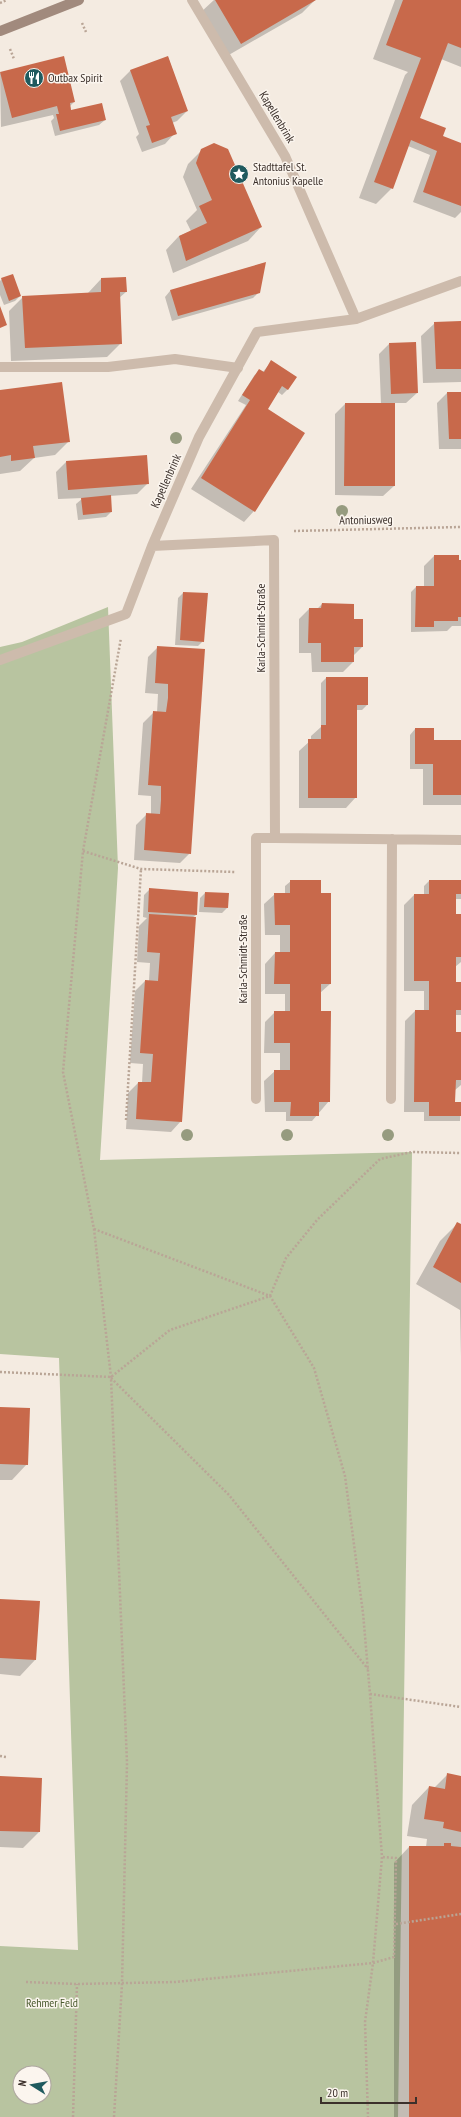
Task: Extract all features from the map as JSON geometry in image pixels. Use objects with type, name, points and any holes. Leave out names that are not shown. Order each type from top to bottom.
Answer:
[{"type":"street","points":[[1,30],[79,0]]},
{"type":"street","name":"Kapellenbrink","points":[[192,0],[285,156],[356,319]]},
{"type":"street","name":"Kapellenbrink","points":[[126,614],[152,546],[199,437],[257,332],[356,319],[461,281]]},
{"type":"street","points":[[0,368],[108,367],[175,359],[238,368]]},
{"type":"street","points":[[152,546],[274,540]]},
{"type":"street","name":"Karla-Schmidt-Straße","points":[[274,540],[275,838]]},
{"type":"street","points":[[0,660],[15,656],[126,614]]},
{"type":"street","name":"Karla-Schmidt-Straße","points":[[256,1099],[256,838],[461,840]]},
{"type":"street","points":[[391,1098],[392,839]]},
{"type":"path","points":[[0,2],[6,0]]},
{"type":"path","points":[[82,22],[86,32]]},
{"type":"path","points":[[9,47],[14,59]]},
{"type":"path","name":"Antoniusweg","points":[[274,540],[292,531],[461,527]]},
{"type":"path","points":[[114,2117],[122,1984],[127,1763],[111,1377],[107,1327],[94,1229],[63,1072],[83,851],[126,614]]},
{"type":"path","points":[[83,851],[141,869],[256,873]]},
{"type":"path","points":[[126,1120],[141,869]]},
{"type":"path","points":[[0,1372],[111,1377],[170,1330],[270,1296],[286,1258],[317,1220],[380,1159],[412,1152],[461,1153]]},
{"type":"path","points":[[94,1229],[270,1296],[314,1368],[345,1476],[368,1670],[382,1857],[373,1963],[365,2022],[368,2117]]},
{"type":"path","points":[[111,1377],[229,1495],[368,1670]]},
{"type":"path","points":[[370,1694],[461,1707]]},
{"type":"path","points":[[0,1756],[6,1757]]},
{"type":"path","points":[[26,1982],[122,1984],[175,1982],[373,1963],[394,1957],[396,1924],[396,1858],[382,1857]]},
{"type":"path","points":[[396,1924],[461,1914]]},
{"type":"path","points":[[73,2117],[77,1984]]},
{"type":"green space","name":"Rehmer Feld","points":[[108,607],[118,868],[100,1160],[412,1152],[398,2117],[0,2117],[0,1946],[78,1950],[59,1358],[0,1354],[0,647],[22,642]]},
{"type":"building","points":[[215,0],[316,0],[241,44]]},
{"type":"building","points":[[403,0],[461,0],[461,48],[448,43],[420,118],[446,128],[443,136],[461,143],[461,206],[423,192],[437,151],[411,140],[393,189],[374,182],[421,58],[386,45]]},
{"type":"building","points":[[64,56],[75,102],[70,103],[71,110],[102,103],[106,120],[60,131],[56,114],[59,114],[57,106],[12,118],[0,72]]},
{"type":"building","points":[[168,56],[188,111],[171,117],[177,134],[152,143],[146,126],[150,125],[130,70]]},
{"type":"building","points":[[214,143],[228,149],[262,227],[186,261],[179,236],[207,223],[199,206],[212,200],[196,163],[201,149]]},
{"type":"building","points":[[266,262],[260,293],[178,316],[170,290]]},
{"type":"building","points":[[13,274],[21,296],[9,301],[1,278]]},
{"type":"building","points":[[126,277],[127,292],[120,292],[122,344],[25,348],[22,296],[101,292],[101,278]]},
{"type":"building","points":[[0,306],[7,325],[0,328]]},
{"type":"building","points":[[461,321],[461,369],[436,369],[434,322]]},
{"type":"building","points":[[416,342],[418,393],[391,394],[389,343]]},
{"type":"building","points":[[271,360],[297,377],[288,390],[282,386],[268,409],[305,433],[255,512],[201,478],[250,400],[242,395],[259,369],[264,372]]},
{"type":"building","points":[[62,382],[70,442],[33,446],[35,458],[11,461],[11,455],[0,457],[0,390]]},
{"type":"building","points":[[447,392],[461,392],[461,439],[449,439]]},
{"type":"building","points":[[345,403],[395,403],[395,486],[344,486]]},
{"type":"building","points":[[147,455],[149,484],[68,490],[66,461]]},
{"type":"building","points":[[111,495],[112,512],[83,515],[81,498]]},
{"type":"building","points":[[434,555],[459,555],[459,560],[461,560],[461,617],[458,617],[458,621],[434,621],[434,627],[415,627],[416,586],[434,586]]},
{"type":"building","points":[[183,592],[208,593],[204,642],[180,640]]},
{"type":"building","points":[[322,603],[354,604],[354,619],[363,619],[363,647],[354,647],[354,662],[321,662],[321,643],[308,643],[309,608],[321,608]]},
{"type":"building","points":[[157,646],[205,649],[191,854],[144,850],[146,813],[160,814],[161,800],[161,786],[148,785],[153,711],[166,712],[168,698],[168,684],[155,683]]},
{"type":"building","points":[[326,677],[368,677],[368,705],[357,705],[357,798],[308,798],[308,739],[321,739],[321,725],[326,725]]},
{"type":"building","points":[[415,728],[434,728],[434,740],[461,740],[461,795],[433,795],[433,764],[415,764]]},
{"type":"building","points":[[290,880],[321,880],[321,893],[331,893],[331,984],[321,984],[321,1011],[331,1011],[330,1102],[319,1102],[319,1116],[290,1116],[291,1102],[274,1102],[274,1070],[290,1070],[290,1043],[274,1043],[274,1011],[290,1011],[290,984],[274,984],[275,952],[290,952],[290,925],[275,925],[274,893],[290,893]]},
{"type":"building","points":[[429,880],[461,880],[461,894],[456,894],[456,914],[461,914],[461,957],[456,957],[456,982],[461,982],[461,1010],[456,1010],[456,1032],[461,1032],[461,1080],[456,1080],[455,1102],[461,1102],[461,1116],[429,1116],[429,1102],[414,1102],[415,1010],[429,1010],[429,981],[414,981],[414,894],[429,894]]},
{"type":"building","points":[[149,888],[198,892],[197,915],[148,912]]},
{"type":"building","points":[[205,892],[229,893],[228,908],[204,907]]},
{"type":"building","points":[[149,914],[196,917],[182,1122],[136,1119],[138,1082],[151,1082],[153,1054],[140,1053],[145,980],[158,981],[160,953],[147,952]]},
{"type":"building","points":[[457,1222],[461,1224],[461,1283],[433,1267]]},
{"type":"building","points":[[0,1407],[30,1408],[28,1465],[0,1464]]},
{"type":"building","points":[[0,1599],[40,1601],[36,1660],[0,1658]]},
{"type":"building","points":[[447,1773],[461,1776],[461,1832],[443,1828],[444,1822],[424,1819],[429,1786],[445,1789]]},
{"type":"building","points":[[0,1776],[42,1778],[40,1832],[0,1831]]},
{"type":"building","points":[[444,1843],[451,1843],[451,1846],[461,1847],[461,2117],[409,2117],[409,1846],[444,1846]]},
{"type":"place","name":"Outbax Spirit","points":[[34,78]]},
{"type":"place","name":"Stadttafel St. Antonius Kapelle","points":[[239,174]]}]
